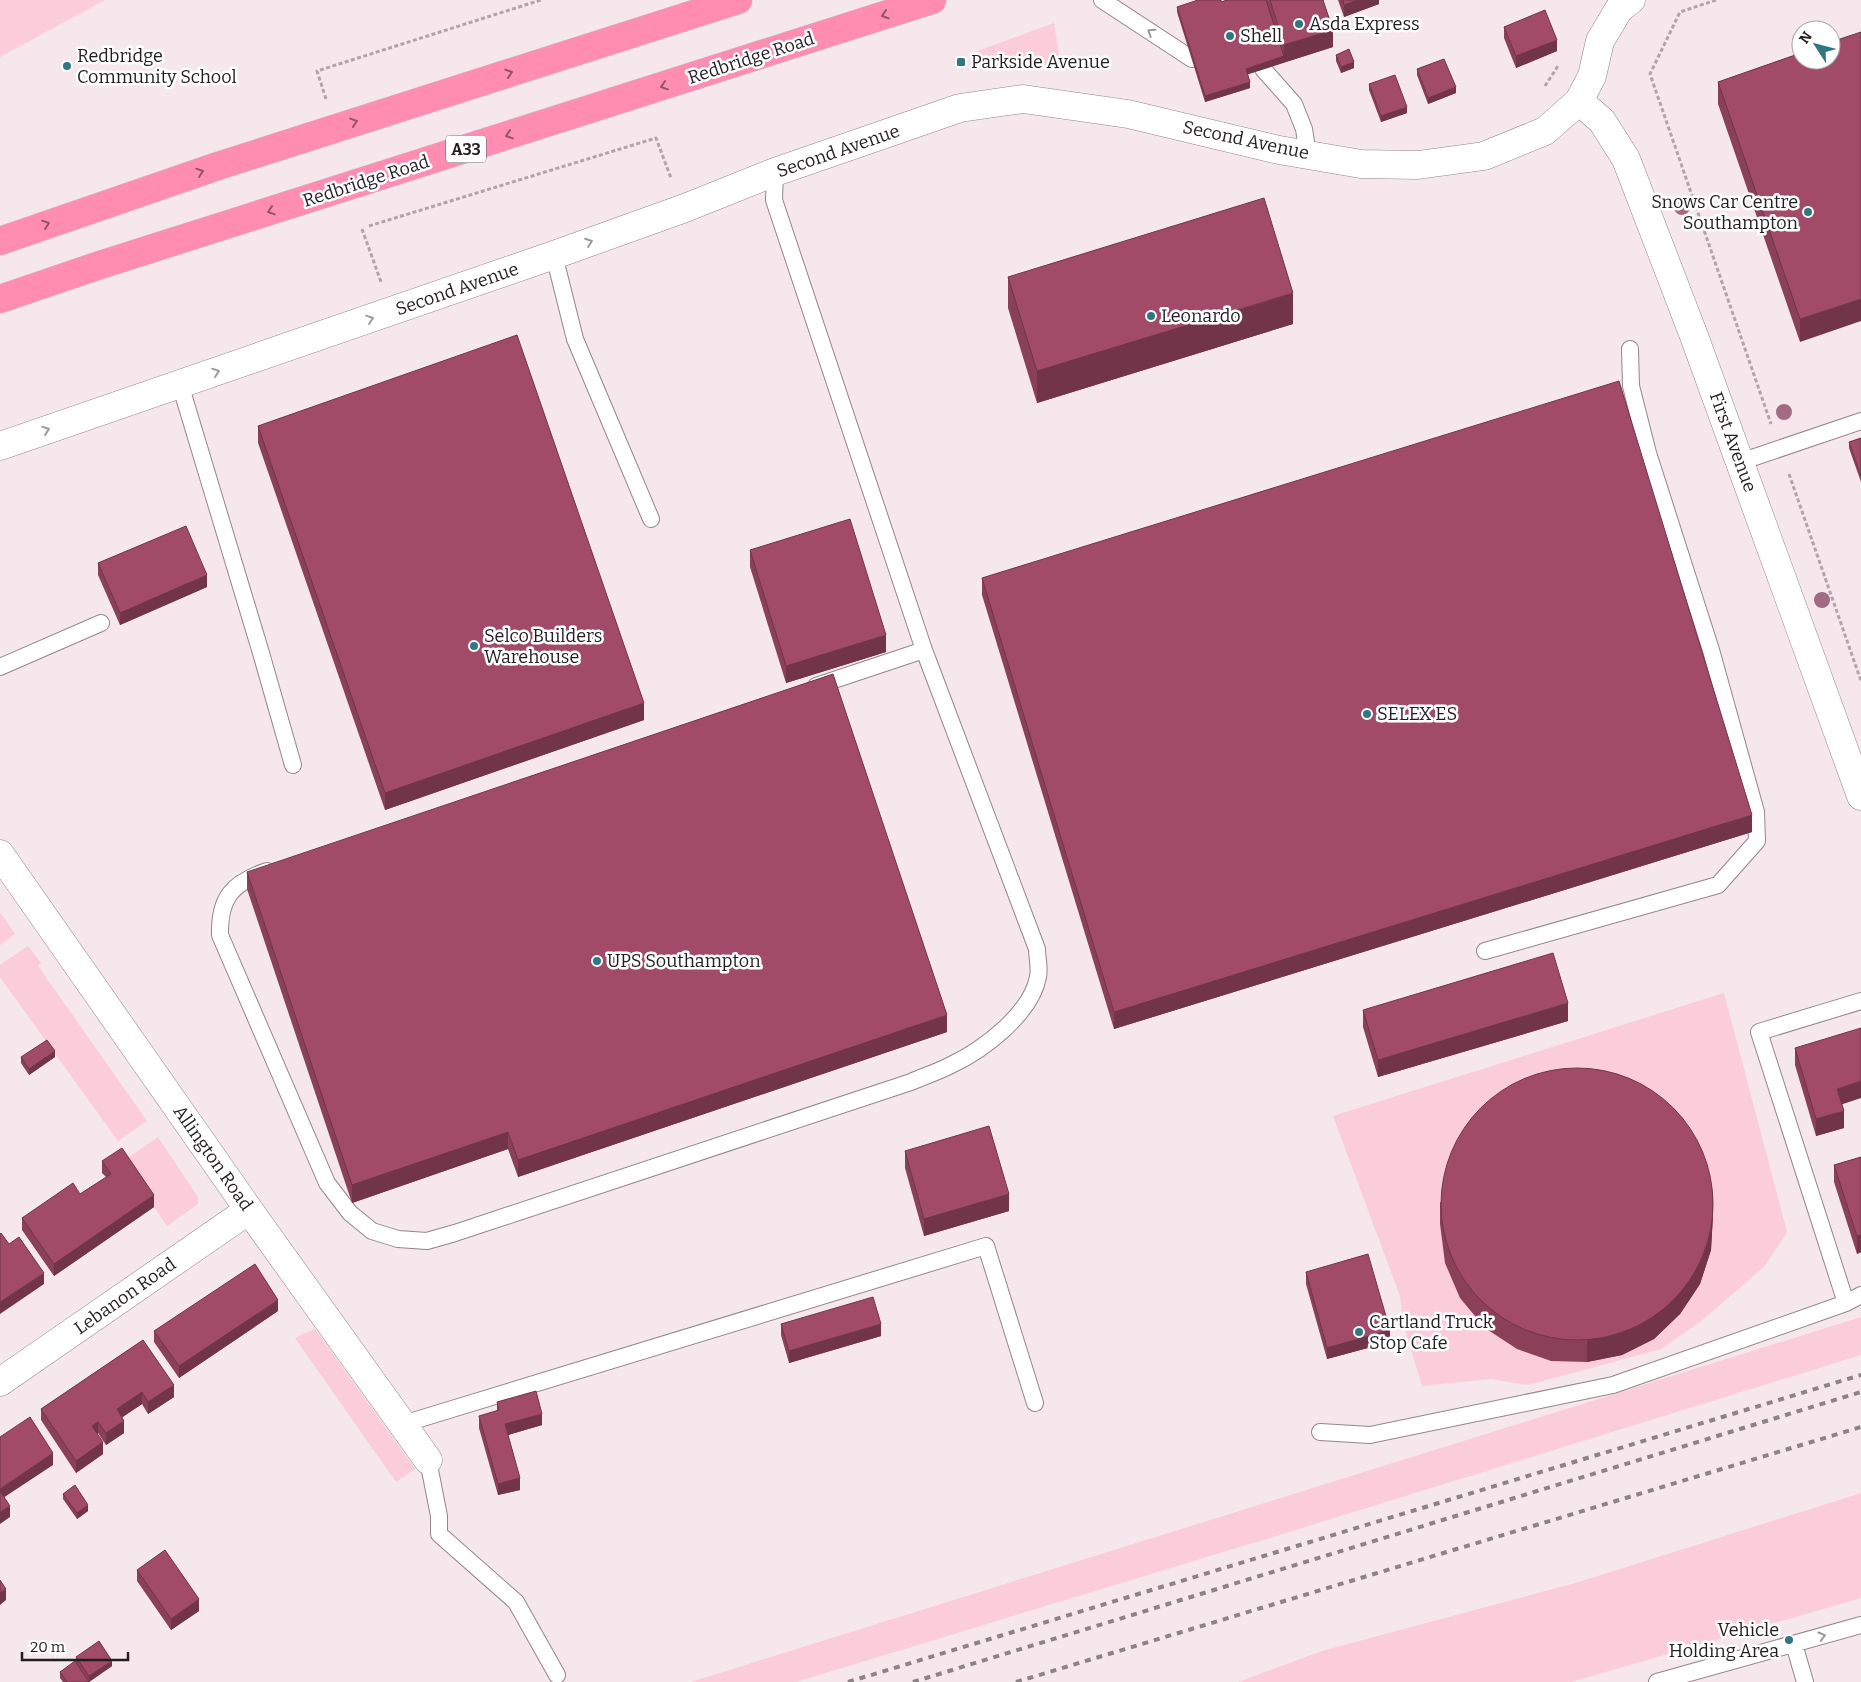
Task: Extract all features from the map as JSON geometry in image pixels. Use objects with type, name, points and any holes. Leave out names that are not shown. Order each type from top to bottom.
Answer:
[{"type":"highway","points":[[0,241],[218,166],[738,0]]},
{"type":"highway","name":"Redbridge Road","points":[[0,299],[97,266],[932,0]]},
{"type":"street","name":"Second Avenue","points":[[0,446],[554,255],[685,208],[775,172],[960,108],[1023,99],[1128,114],[1279,150],[1361,164],[1418,165],[1484,156],[1545,131],[1579,101],[1592,76],[1600,41],[1619,9],[1631,0]]},
{"type":"street","name":"First Avenue","points":[[1579,101],[1602,121],[1626,159],[1694,336],[1861,796]]},
{"type":"street","name":"Allington Road","points":[[0,854],[249,1210],[428,1460]]},
{"type":"street","name":"Lebanon Road","points":[[0,1382],[249,1210]]},
{"type":"lane","points":[[1102,0],[1192,59]]},
{"type":"lane","points":[[1262,69],[1294,104],[1304,129],[1308,155]]},
{"type":"lane","points":[[280,867],[261,873],[241,883],[225,900],[219,918],[220,935],[327,1183],[350,1213],[372,1231],[398,1239],[427,1240],[446,1236],[911,1082],[952,1065],[991,1039],[1009,1024],[1028,1001],[1038,976],[1037,949],[924,650],[774,200],[775,172]]},
{"type":"lane","points":[[554,255],[575,339],[651,519]]},
{"type":"lane","points":[[1485,951],[1718,885],[1757,841],[1756,812],[1711,650],[1648,453],[1631,386],[1630,349]]},
{"type":"lane","points":[[180,384],[262,653],[293,765]]},
{"type":"lane","points":[[1740,462],[1861,421]]},
{"type":"lane","points":[[0,667],[101,623]]},
{"type":"lane","points":[[801,691],[924,650]]},
{"type":"lane","points":[[1846,1303],[1758,1032],[1861,1002]]},
{"type":"lane","points":[[403,1424],[986,1246],[1035,1402]]},
{"type":"lane","points":[[1320,1432],[1370,1435],[1613,1385],[1846,1303],[1861,1295]]},
{"type":"lane","points":[[428,1460],[439,1516],[439,1534],[516,1602],[557,1675]]},
{"type":"lane","points":[[1657,1682],[1711,1675],[1794,1644],[1861,1625]]},
{"type":"lane","points":[[1794,1644],[1805,1682]]},
{"type":"path","points":[[317,71],[541,0]]},
{"type":"path","points":[[1716,0],[1680,12],[1650,74],[1861,681]]},
{"type":"path","points":[[369,226],[656,138],[674,186],[685,208]]},
{"type":"path","points":[[362,229],[392,311]]},
{"type":"shaded area","points":[[0,0],[105,0],[0,57]]},
{"type":"shaded area","points":[[1054,23],[1061,68],[980,70],[972,53]]},
{"type":"shaded area","points":[[0,912],[15,934],[0,945]]},
{"type":"shaded area","points":[[28,946],[41,963],[38,966],[147,1121],[118,1141],[0,977],[0,965]]},
{"type":"shaded area","points":[[1724,993],[1787,1232],[1765,1266],[1700,1322],[1661,1349],[1528,1385],[1491,1379],[1422,1386],[1403,1323],[1400,1296],[1333,1116]]},
{"type":"shaded area","points":[[158,1137],[198,1197],[198,1204],[167,1226],[123,1161]]},
{"type":"shaded area","points":[[1861,1317],[1861,1355],[796,1682],[691,1682]]},
{"type":"shaded area","points":[[315,1329],[415,1469],[396,1482],[295,1338]]},
{"type":"shaded area","points":[[1861,1493],[1861,1598],[1571,1682],[1238,1682],[1322,1651],[1579,1582]]},
{"type":"building","name":"Shell","points":[[1198,0],[1221,0],[1221,2],[1227,0],[1266,0],[1284,56],[1246,69],[1250,82],[1205,96],[1177,7]]},
{"type":"building","name":"Asda Express","points":[[1270,0],[1323,0],[1333,30],[1284,45]]},
{"type":"building","points":[[1343,0],[1358,0],[1344,5]]},
{"type":"building","points":[[1545,10],[1557,40],[1516,56],[1504,27]]},
{"type":"building","name":"Snows Car Centre Southampton","points":[[1861,32],[1861,299],[1800,319],[1718,82],[1791,56],[1791,70],[1841,70],[1841,39]]},
{"type":"building","points":[[1349,49],[1354,62],[1341,67],[1336,55]]},
{"type":"building","points":[[1444,59],[1456,87],[1428,98],[1417,69]]},
{"type":"building","points":[[1395,75],[1407,107],[1381,116],[1369,84]]},
{"type":"building","name":"Leonardo","points":[[1264,198],[1293,293],[1037,371],[1008,277]]},
{"type":"building","name":"Selco Builders Warehouse","points":[[517,335],[644,703],[385,793],[258,426]]},
{"type":"building","name":"SELEX ES","points":[[1619,381],[1752,815],[1114,1012],[982,578]]},
{"type":"building","points":[[1861,438],[1861,476],[1849,442]]},
{"type":"building","points":[[850,519],[886,635],[786,666],[750,550]]},
{"type":"building","points":[[186,526],[207,575],[120,613],[98,563]]},
{"type":"building","name":"UPS Southampton","points":[[833,674],[947,1015],[518,1160],[508,1132],[352,1185],[247,872]]},
{"type":"building","points":[[1553,953],[1568,1003],[1378,1060],[1363,1010]]},
{"type":"building","points":[[1861,1028],[1861,1081],[1837,1089],[1844,1111],[1816,1119],[1795,1048]]},
{"type":"building","points":[[47,1040],[55,1051],[29,1069],[21,1057]]},
{"type":"building","points":[[1577,1068],[1616,1074],[1641,1084],[1673,1108],[1690,1129],[1702,1152],[1710,1178],[1713,1204],[1707,1243],[1697,1268],[1673,1300],[1652,1317],[1629,1329],[1603,1337],[1577,1340],[1538,1334],[1513,1324],[1481,1300],[1464,1279],[1452,1256],[1444,1230],[1441,1204],[1447,1165],[1457,1140],[1481,1108],[1502,1091],[1525,1079],[1551,1071]]},
{"type":"building","points":[[989,1126],[1009,1194],[924,1219],[905,1151]]},
{"type":"building","points":[[122,1148],[154,1195],[54,1264],[22,1218],[73,1183],[80,1194],[111,1174],[102,1161]]},
{"type":"building","points":[[1861,1157],[1861,1235],[1857,1236],[1834,1165]]},
{"type":"building","points":[[0,1234],[9,1244],[19,1237],[44,1273],[0,1302]]},
{"type":"building","points":[[1368,1254],[1390,1330],[1327,1348],[1306,1272]]},
{"type":"building","points":[[255,1264],[278,1300],[179,1366],[154,1331]]},
{"type":"building","points":[[873,1297],[881,1324],[789,1351],[781,1324]]},
{"type":"building","points":[[143,1340],[174,1385],[148,1402],[142,1392],[117,1409],[124,1421],[106,1433],[98,1422],[92,1426],[103,1442],[76,1461],[41,1409]]},
{"type":"building","points":[[536,1391],[542,1414],[505,1424],[520,1478],[498,1484],[479,1416],[499,1410],[497,1402]]},
{"type":"building","points":[[30,1417],[53,1453],[0,1489],[0,1437]]},
{"type":"building","points":[[75,1485],[88,1505],[77,1513],[63,1494]]},
{"type":"building","points":[[0,1491],[10,1506],[0,1512]]},
{"type":"building","points":[[165,1550],[199,1599],[171,1619],[137,1570]]},
{"type":"building","points":[[0,1580],[6,1589],[0,1593]]},
{"type":"building","points":[[99,1641],[112,1661],[89,1676],[76,1657]]},
{"type":"building","points":[[75,1661],[89,1682],[67,1682],[60,1672]]},
{"type":"railway","points":[[848,1682],[1861,1375]]},
{"type":"railway","points":[[913,1682],[1861,1392]]},
{"type":"railway","points":[[1016,1682],[1861,1427]]},
{"type":"place","name":"Asda Express","points":[[1299,24]]},
{"type":"place","name":"Shell","points":[[1230,36]]},
{"type":"place","name":"Parkside Avenue","points":[[961,62]]},
{"type":"place","name":"Redbridge Community School","points":[[67,66]]},
{"type":"place","name":"Snows Car Centre Southampton","points":[[1808,212]]},
{"type":"place","name":"Leonardo","points":[[1151,316]]},
{"type":"place","name":"Selco Builders Warehouse","points":[[474,646]]},
{"type":"place","name":"SELEX ES","points":[[1367,714]]},
{"type":"place","name":"UPS Southampton","points":[[597,961]]},
{"type":"place","name":"Cartland Truck Stop Cafe","points":[[1359,1332]]},
{"type":"place","name":"Vehicle Holding Area","points":[[1789,1640]]}]
